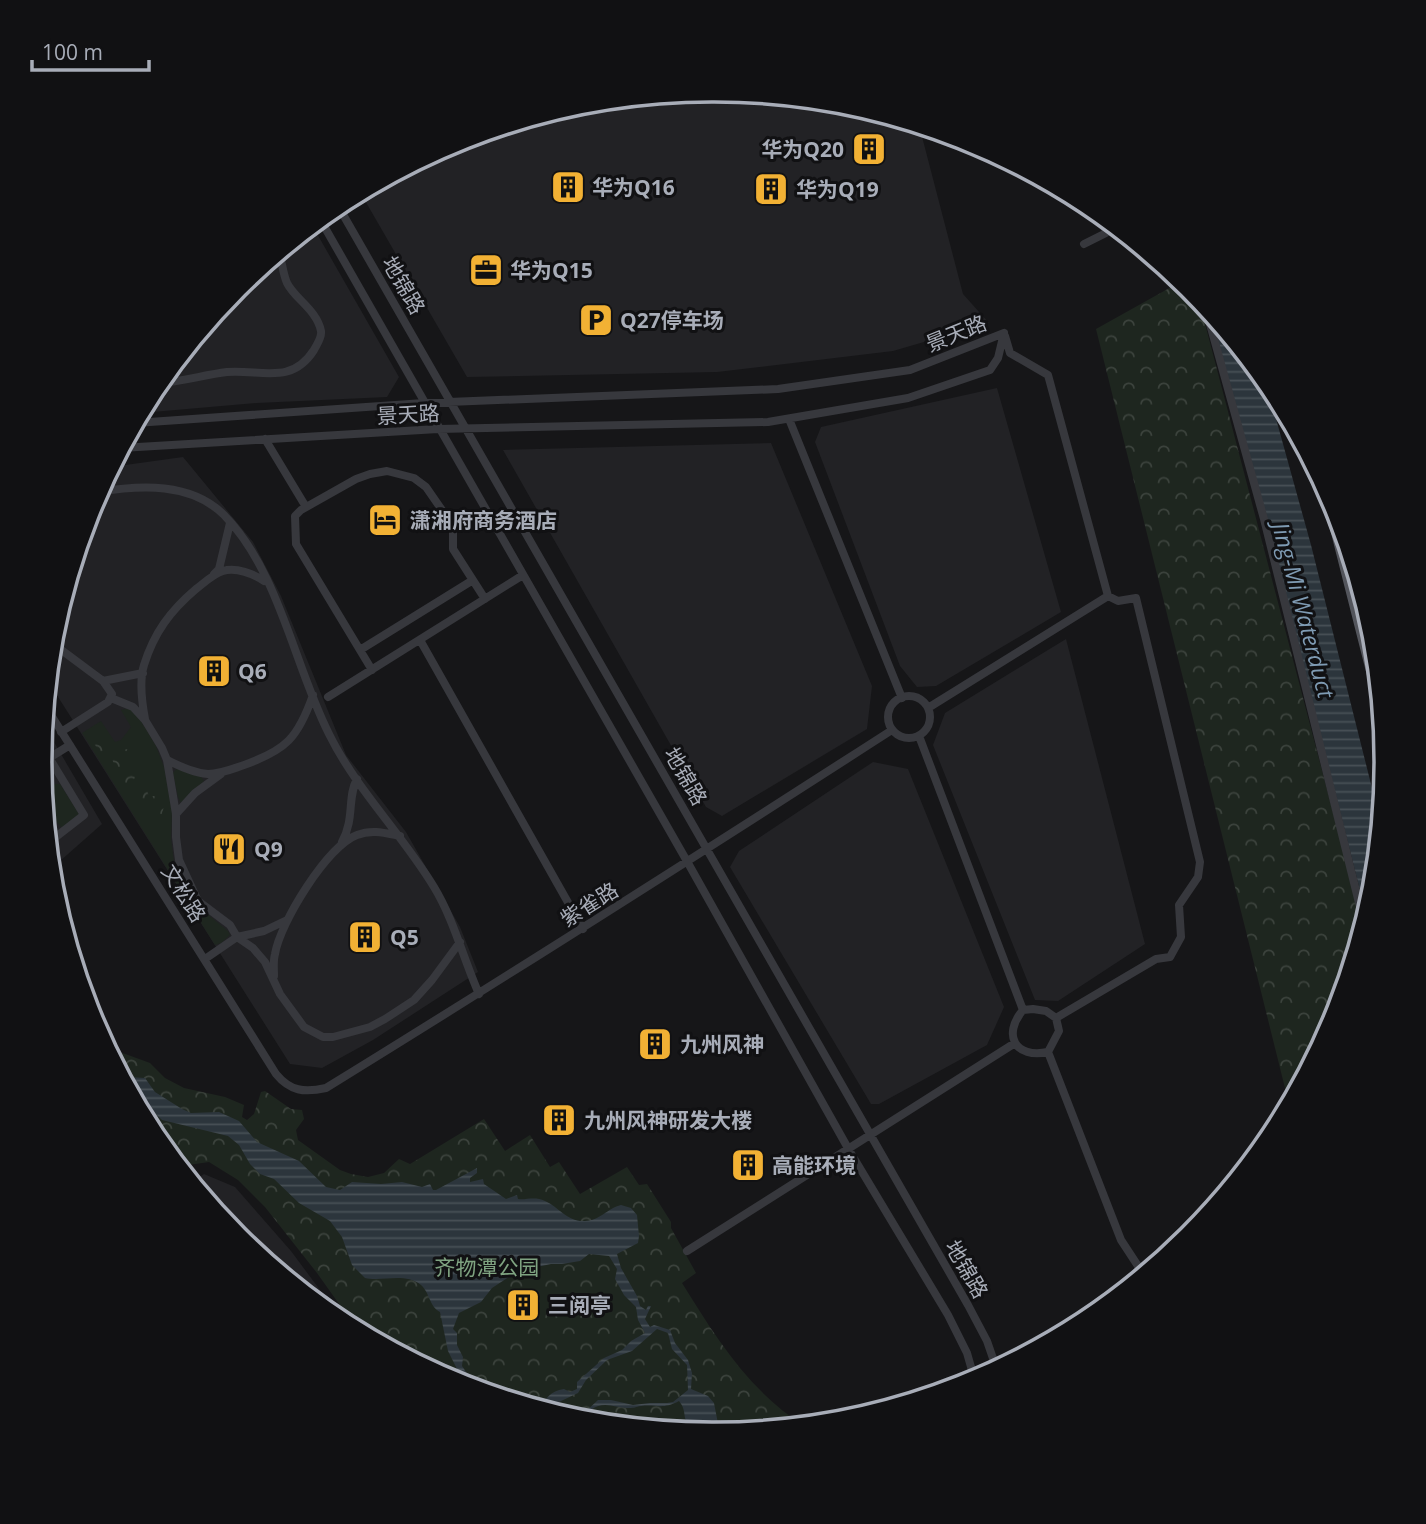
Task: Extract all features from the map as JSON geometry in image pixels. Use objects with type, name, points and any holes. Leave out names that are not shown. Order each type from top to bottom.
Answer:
[{"type":"street","name":"地锦路","points":[[343,215],[968,1305],[993,1360]]},
{"type":"street","name":"地锦路","points":[[325,228],[849,1150],[955,1327],[972,1369]]},
{"type":"street","points":[[1084,244],[1105,233],[1105,231]]},
{"type":"street","points":[[173,382],[228,372],[274,375],[296,369],[307,361],[321,338],[321,332],[305,302],[288,285],[282,262]]},
{"type":"street","points":[[1211,329],[1264,519],[1359,901]]},
{"type":"street","name":"景天路","points":[[147,422],[424,403],[750,392],[816,385],[909,370],[1004,333]]},
{"type":"street","name":"景天路","points":[[132,448],[438,429],[768,422],[908,398],[990,370],[998,358],[1004,333]]},
{"type":"street","points":[[1004,333],[1010,353],[1048,375],[1108,596],[1118,601],[1136,598],[1200,862],[1198,877],[1179,905],[1181,937],[1170,957],[1156,959],[1056,1018]]},
{"type":"street","points":[[789,419],[902,698]]},
{"type":"street","points":[[265,439],[306,507]]},
{"type":"street","points":[[372,670],[296,544],[295,516],[306,507],[370,474],[387,471],[414,478],[426,487],[444,513],[453,531],[453,549],[485,599]]},
{"type":"street","points":[[112,491],[144,487],[181,491],[208,503],[230,523],[253,554],[328,733],[357,779],[435,888],[460,942],[479,994]]},
{"type":"street","points":[[145,720],[143,673],[163,622],[174,608],[219,569],[230,523]]},
{"type":"street","points":[[212,576],[224,570],[235,570],[267,583]]},
{"type":"street","points":[[328,697],[523,575]]},
{"type":"street","points":[[360,650],[473,580]]},
{"type":"street","points":[[928,708],[1108,596]]},
{"type":"street","points":[[420,640],[583,929]]},
{"type":"street","points":[[61,732],[111,698],[110,688],[103,681],[62,651]]},
{"type":"street","points":[[103,681],[143,673]]},
{"type":"street","points":[[176,814],[195,793],[222,773],[279,751],[297,731],[313,695]]},
{"type":"street","points":[[908,696],[920,699],[928,708],[930,721],[919,736],[904,738],[892,730],[889,712],[891,706],[902,698],[908,696]]},
{"type":"street","points":[[111,698],[133,707],[145,720],[167,760],[176,814],[179,860],[198,901],[230,925],[237,937],[259,955],[274,978],[280,994],[304,1027],[323,1037],[370,1027],[414,1000],[460,942]]},
{"type":"street","name":"文松路","points":[[54,720],[276,1074],[286,1085],[298,1090]]},
{"type":"street","name":"紫雀路","points":[[298,1090],[326,1088],[688,863],[892,730]]},
{"type":"street","points":[[919,736],[1023,1010]]},
{"type":"street","points":[[52,756],[70,745]]},
{"type":"street","points":[[167,760],[200,772],[222,773]]},
{"type":"street","points":[[52,763],[84,815],[57,837]]},
{"type":"street","points":[[274,978],[274,955],[295,904],[348,832],[351,789],[357,779]]},
{"type":"street","points":[[339,847],[345,841],[369,832],[400,836]]},
{"type":"street","points":[[205,959],[237,937],[264,931],[287,920]]},
{"type":"street","points":[[1023,1010],[1046,1011],[1056,1018],[1059,1031],[1048,1052],[1121,1240],[1139,1267]]},
{"type":"street","points":[[1023,1010],[1016,1019],[1012,1032],[1015,1044],[1023,1052],[1034,1055],[1048,1052]]},
{"type":"street","points":[[687,1251],[1015,1044]]},
{"type":"shaded area","points":[[713,102],[799,107],[842,114],[922,136],[963,294],[989,323],[893,351],[717,372],[467,377],[365,201],[421,170],[501,137],[584,114],[627,107]]},
{"type":"shaded area","points":[[317,234],[399,377],[387,397],[257,403],[153,412],[189,360],[216,327],[278,265]]},
{"type":"shaded area","points":[[997,388],[1061,612],[936,686],[917,687],[900,666],[815,442],[821,427]]},
{"type":"shaded area","points":[[771,443],[872,686],[867,729],[722,816],[706,807],[503,450]]},
{"type":"shaded area","points":[[183,457],[253,542],[281,596],[346,755],[406,832],[460,927],[478,972],[373,1040],[322,1068],[290,1064],[56,694],[65,633],[75,591],[103,509],[123,465]]},
{"type":"shaded area","points":[[1066,639],[1145,944],[1058,1001],[1035,1000],[933,745],[945,713]]},
{"type":"shaded area","points":[[53,740],[102,824],[60,861],[54,805]]},
{"type":"shaded area","points":[[873,762],[908,769],[1004,1007],[987,1045],[879,1104],[871,1104],[730,867],[739,851]]},
{"type":"shaded area","points":[[204,1174],[235,1187],[291,1251],[324,1295],[278,1259],[246,1229],[200,1177]]},
{"type":"green space","points":[[1171,287],[1204,321],[1357,906],[1323,1015],[1286,1091],[1096,329]]},
{"type":"green space","points":[[130,709],[141,721],[156,746],[164,767],[172,811],[174,862],[195,904],[228,931],[230,935],[221,943],[215,945],[82,733],[101,721],[115,742],[121,740],[131,727],[121,710]]},
{"type":"green space","points":[[94,734],[102,734],[110,751],[129,749],[135,753],[136,775],[129,790],[132,795],[128,797],[121,790],[123,783],[118,782],[110,770],[114,764],[112,759],[101,755],[91,738]]},
{"type":"green space","points":[[178,767],[200,775],[204,781],[181,803],[173,773]]},
{"type":"green space","points":[[139,783],[145,785],[149,796],[157,796],[165,802],[161,818],[154,820],[136,804],[134,794]]},
{"type":"green space","points":[[60,784],[79,814],[66,827],[61,827],[55,820],[53,785]]},
{"type":"green space","name":"齐物潭公园","points":[[120,1052],[150,1063],[165,1078],[184,1088],[225,1097],[244,1105],[242,1117],[247,1120],[254,1114],[261,1092],[265,1091],[291,1109],[302,1110],[304,1119],[296,1130],[298,1140],[340,1170],[351,1174],[368,1177],[384,1173],[399,1159],[410,1164],[484,1119],[505,1151],[530,1135],[550,1167],[559,1162],[580,1194],[627,1167],[639,1185],[647,1184],[671,1222],[671,1228],[696,1273],[682,1283],[707,1323],[751,1380],[792,1418],[713,1422],[627,1417],[542,1400],[460,1372],[383,1334],[342,1308],[265,1207],[238,1180],[209,1162],[190,1165],[141,1092]]},
{"type":"water","name":"Jing-Mi Waterduct","points":[[1215,333],[1275,417],[1311,545],[1373,791],[1361,893],[1265,515]]},
{"type":"water","points":[[133,1077],[145,1078],[155,1092],[191,1113],[219,1112],[239,1121],[257,1142],[299,1161],[326,1187],[340,1190],[352,1182],[402,1182],[422,1187],[430,1184],[433,1190],[436,1190],[477,1168],[477,1173],[470,1178],[470,1182],[483,1179],[484,1184],[506,1199],[517,1195],[518,1199],[541,1200],[579,1221],[595,1219],[621,1205],[631,1208],[637,1215],[638,1243],[617,1254],[621,1268],[640,1306],[646,1310],[651,1306],[645,1319],[650,1327],[654,1325],[670,1330],[675,1343],[688,1360],[692,1373],[691,1389],[708,1396],[714,1403],[718,1422],[686,1421],[679,1401],[664,1406],[631,1408],[600,1405],[587,1410],[598,1400],[633,1405],[673,1402],[688,1390],[687,1365],[672,1349],[668,1333],[657,1329],[632,1351],[607,1360],[586,1380],[578,1393],[559,1402],[545,1401],[555,1392],[577,1389],[577,1382],[604,1358],[622,1350],[645,1333],[638,1320],[636,1307],[624,1295],[615,1279],[617,1269],[609,1256],[589,1254],[580,1261],[518,1271],[492,1288],[481,1302],[459,1313],[453,1329],[457,1333],[457,1345],[463,1357],[462,1366],[468,1375],[458,1371],[448,1351],[440,1312],[421,1285],[401,1278],[365,1278],[352,1265],[342,1237],[330,1221],[299,1203],[274,1179],[260,1174],[250,1164],[239,1145],[228,1136],[162,1120],[153,1112]]},
{"type":"place","name":"华为Q20","points":[[869,149]]},
{"type":"place","name":"华为Q16","points":[[568,187]]},
{"type":"place","name":"华为Q19","points":[[771,189]]},
{"type":"place","name":"华为Q15","points":[[486,270]]},
{"type":"place","name":"Q27停车场","points":[[596,320]]},
{"type":"place","name":"潇湘府商务酒店","points":[[385,520]]},
{"type":"place","name":"Q6","points":[[214,671]]},
{"type":"place","name":"Q9","points":[[229,849]]},
{"type":"place","name":"Q5","points":[[365,937]]},
{"type":"place","name":"九州风神","points":[[655,1044]]},
{"type":"place","name":"九州风神研发大楼","points":[[559,1120]]},
{"type":"place","name":"高能环境","points":[[748,1165]]},
{"type":"place","name":"三阅亭","points":[[523,1305]]}]
